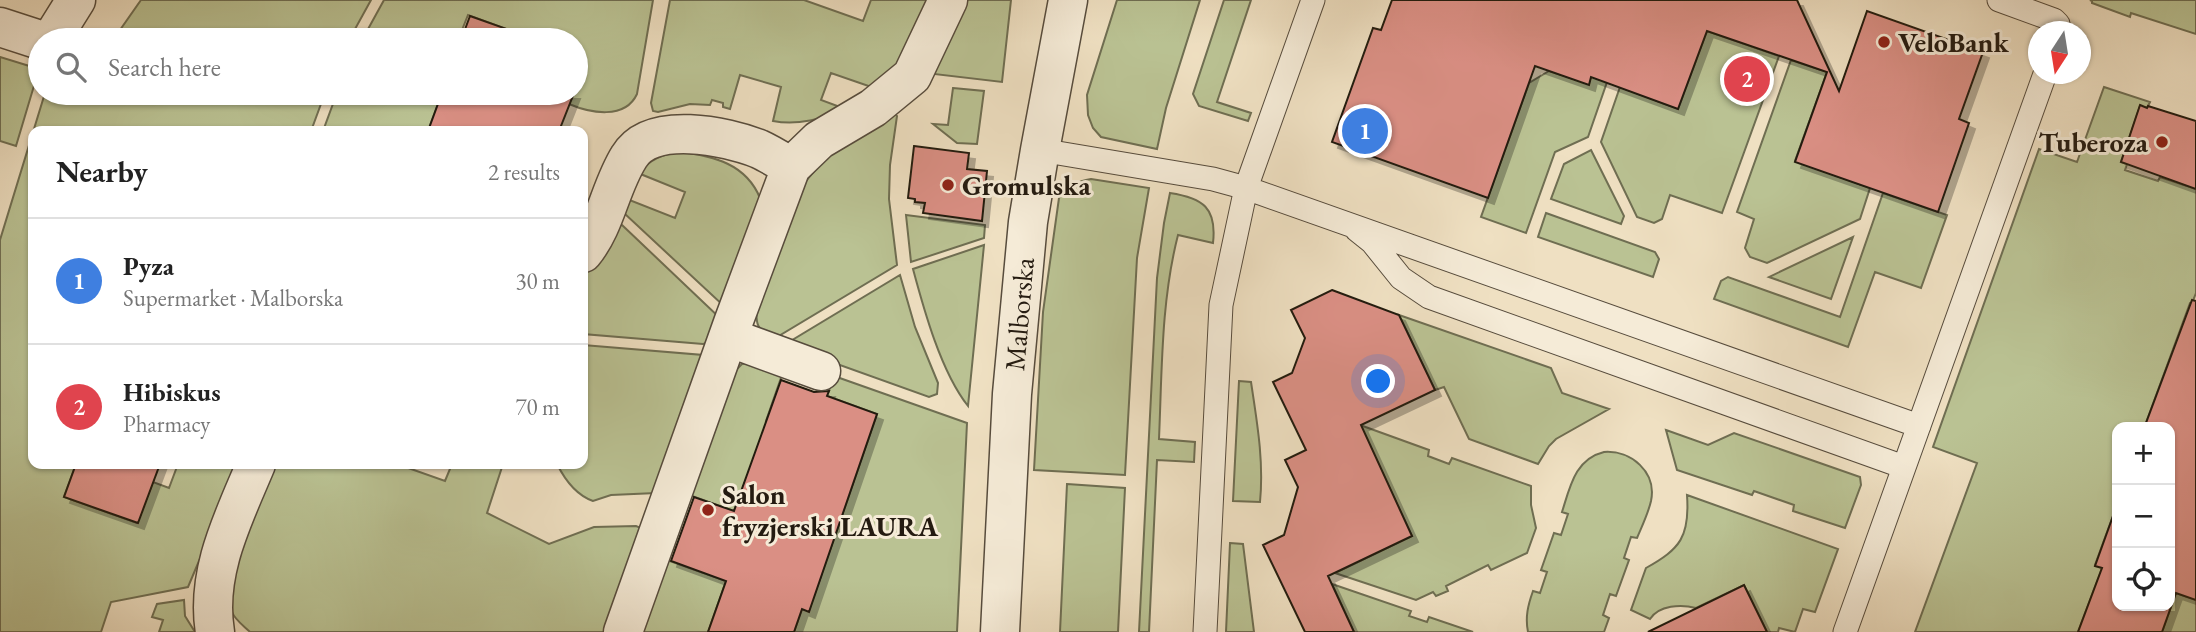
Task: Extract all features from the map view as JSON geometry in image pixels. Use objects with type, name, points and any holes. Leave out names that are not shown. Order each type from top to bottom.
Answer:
[{"type":"street","points":[[58,28],[76,0]]},
{"type":"street","points":[[623,632],[791,167],[819,140],[873,108],[912,76],[948,0]]},
{"type":"street","name":"Malborska","points":[[1000,632],[1012,394],[1028,222],[1068,0]]},
{"type":"street","points":[[0,27],[28,36]]},
{"type":"street","points":[[588,245],[627,159],[636,147],[647,141],[667,134],[726,140],[758,149],[791,167]]},
{"type":"street","points":[[728,337],[821,372]]},
{"type":"street","points":[[215,632],[213,594],[219,561],[232,520],[255,469]]},
{"type":"lane","points":[[1205,632],[1222,305],[1246,188],[1313,0]]},
{"type":"lane","points":[[1998,0],[2056,21]]},
{"type":"lane","points":[[1845,632],[2041,84]]},
{"type":"lane","points":[[1040,149],[1213,179],[1246,188],[1919,426]]},
{"type":"lane","points":[[1336,218],[1364,236],[1401,278],[1429,297],[1904,467]]},
{"type":"green space","points":[[141,0],[371,0],[356,28],[121,28]]},
{"type":"green space","points":[[384,0],[653,0],[637,94],[624,108],[606,112],[572,105],[588,105],[588,28],[504,28],[468,15],[463,28],[369,28]]},
{"type":"green space","points":[[670,0],[804,0],[863,21],[871,0],[932,0],[883,91],[831,73],[821,100],[848,110],[792,123],[773,121],[781,87],[740,75],[730,109],[723,107],[723,103],[712,100],[710,105],[690,104],[653,111],[651,103]]},
{"type":"green space","points":[[962,0],[1011,0],[1002,82],[934,74]]},
{"type":"green space","points":[[1117,0],[1200,0],[1166,108],[1157,149],[1101,137],[1093,128],[1088,115],[1087,95]]},
{"type":"green space","points":[[1224,0],[1251,0],[1217,102],[1251,113],[1248,121],[1199,106],[1193,94]]},
{"type":"green space","points":[[2090,0],[2196,0],[2196,34],[2131,13],[2130,17]]},
{"type":"green space","points":[[1707,31],[1779,56],[1722,213],[1670,195],[1662,219],[1654,223],[1637,217],[1601,142],[1620,87],[1678,109]]},
{"type":"green space","points":[[0,57],[28,66],[28,105],[16,146],[0,141]]},
{"type":"green space","points":[[1791,60],[1827,72],[1795,161],[1870,188],[1860,219],[1767,263],[1750,257],[1745,248],[1754,219],[1737,212]]},
{"type":"green space","points":[[1549,71],[1589,84],[1591,76],[1607,82],[1588,137],[1555,152],[1526,233],[1481,217],[1529,83]]},
{"type":"green space","points":[[2104,87],[2150,102],[2147,108],[2140,106],[2121,162],[2127,164],[2125,170],[2158,181],[2160,177],[2196,189],[2196,293],[2146,422],[2112,422],[2112,519],[2095,565],[2102,568],[2078,632],[1915,632],[1977,463],[1933,447],[2039,149],[2077,162]]},
{"type":"green space","points":[[953,88],[984,91],[977,144],[957,143],[933,124],[948,125]]},
{"type":"green space","points":[[41,105],[321,105],[313,126],[35,126]]},
{"type":"green space","points":[[333,105],[438,105],[430,126],[325,126]]},
{"type":"green space","points":[[894,113],[897,116],[890,165],[889,199],[897,265],[772,340],[758,326],[757,307],[805,182],[828,155]]},
{"type":"green space","points":[[28,148],[28,469],[74,469],[64,497],[137,523],[153,482],[169,488],[176,469],[238,469],[188,587],[111,602],[101,632],[0,632],[0,240]]},
{"type":"green space","points":[[1591,150],[1624,216],[1621,224],[1551,199],[1564,164]]},
{"type":"green space","points":[[680,152],[717,159],[728,164],[746,177],[760,198],[726,308],[625,214],[623,208],[627,199],[675,218],[685,192],[638,173],[657,158]]},
{"type":"green space","points":[[1091,179],[1149,188],[1137,258],[1125,475],[1034,470],[1043,312],[1059,198],[1073,185]]},
{"type":"green space","points":[[1170,193],[1191,198],[1205,207],[1213,221],[1214,231],[1213,243],[1178,235],[1172,260],[1163,336],[1159,439],[1195,442],[1194,462],[1157,460],[1149,632],[1139,632],[1157,278]]},
{"type":"green space","points":[[1883,193],[1947,215],[1921,288],[1875,272],[1848,347],[1714,299],[1721,281],[1728,277],[1840,317]]},
{"type":"green space","points":[[1546,213],[1655,252],[1659,259],[1653,277],[1538,237]]},
{"type":"green space","points":[[906,215],[985,225],[984,238],[911,262]]},
{"type":"green space","points":[[622,225],[722,320],[714,341],[703,344],[588,334],[588,270],[615,227]]},
{"type":"green space","points":[[1853,237],[1831,299],[1769,277]]},
{"type":"green space","points":[[984,245],[968,406],[942,359],[913,269]]},
{"type":"green space","points":[[900,275],[915,327],[938,383],[937,394],[929,397],[784,345]]},
{"type":"green space","points":[[1399,315],[1551,368],[1562,393],[1609,409],[1556,439],[1538,464],[1469,439],[1444,387],[1435,390]]},
{"type":"green space","points":[[588,345],[703,355],[656,493],[611,495],[593,501],[581,495],[560,469],[588,469]]},
{"type":"green space","points":[[753,362],[784,369],[766,421],[768,422],[734,511],[689,495],[735,371],[742,364]]},
{"type":"green space","points":[[834,376],[967,423],[957,632],[794,632],[802,609],[809,611],[877,414],[827,396]]},
{"type":"green space","points":[[1239,381],[1251,382],[1258,427],[1260,502],[1233,501]]},
{"type":"green space","points":[[1360,425],[1429,450],[1428,456],[1449,464],[1452,458],[1531,486],[1531,505],[1536,528],[1527,553],[1491,570],[1488,565],[1446,586],[1448,591],[1436,596],[1433,592],[1416,600],[1335,573],[1412,536]]},
{"type":"green space","points":[[1666,430],[1708,445],[1734,433],[1860,477],[1861,485],[1845,528],[1793,511],[1794,505],[1754,491],[1752,495],[1677,470]]},
{"type":"green space","points":[[1604,452],[1624,455],[1640,465],[1646,472],[1652,490],[1650,506],[1637,538],[1631,537],[1624,558],[1629,560],[1616,596],[1610,594],[1603,615],[1609,618],[1604,632],[1528,632],[1530,601],[1533,591],[1540,593],[1547,572],[1541,570],[1554,533],[1561,535],[1568,514],[1562,512],[1571,484],[1586,461]]},
{"type":"green space","points":[[269,469],[411,469],[445,481],[450,469],[501,469],[487,513],[549,544],[594,527],[641,528],[609,632],[250,632],[232,612],[230,599],[232,581]]},
{"type":"green space","points":[[1067,484],[1125,488],[1118,632],[1060,632]]},
{"type":"green space","points":[[1687,495],[1838,549],[1815,612],[1803,609],[1795,632],[1779,628],[1778,632],[1767,632],[1744,585],[1696,608],[1665,608],[1650,619],[1631,610],[1646,568],[1675,548],[1684,532],[1687,521]]},
{"type":"green space","points":[[1230,543],[1243,544],[1254,632],[1226,632]]},
{"type":"green space","points":[[667,560],[726,581],[708,632],[641,632]]},
{"type":"green space","points":[[1332,584],[1411,611],[1409,616],[1427,622],[1429,617],[1473,632],[1354,632]]},
{"type":"green space","points":[[2176,593],[2196,600],[2196,632],[2162,632],[2170,611],[2175,611]]},
{"type":"green space","points":[[184,600],[185,616],[195,632],[159,632],[163,620],[152,617],[157,604]]},
{"type":"building","points":[[1392,0],[1797,0],[1839,91],[1867,11],[1983,52],[1959,119],[1969,123],[1938,212],[1795,162],[1827,72],[1707,31],[1678,109],[1591,77],[1589,85],[1535,66],[1488,198],[1332,142],[1373,28],[1381,30]]},
{"type":"building","points":[[470,16],[504,28],[466,28]]},
{"type":"building","points":[[438,105],[569,105],[561,126],[430,126]]},
{"type":"building","name":"Tuberoza","points":[[2140,105],[2196,121],[2196,189],[2121,162]]},
{"type":"building","name":"Gromulska","points":[[914,146],[969,153],[967,169],[987,171],[982,221],[923,213],[925,203],[908,198]]},
{"type":"building","points":[[1332,290],[1399,315],[1435,390],[1361,425],[1412,536],[1328,576],[1354,632],[1305,632],[1263,545],[1284,535],[1298,487],[1285,460],[1306,450],[1273,382],[1292,373],[1305,338],[1291,310]]},
{"type":"building","points":[[2192,300],[2196,301],[2196,600],[2176,593],[2175,596],[2175,422],[2146,422]]},
{"type":"building","points":[[781,380],[814,392],[829,391],[827,396],[877,414],[809,612],[802,609],[794,632],[708,632],[726,581],[671,561],[694,497],[734,511]]},
{"type":"building","points":[[74,469],[158,469],[138,523],[64,497]]},
{"type":"building","points":[[2112,519],[2112,611],[2170,611],[2162,632],[2078,632],[2102,568],[2095,566]]},
{"type":"building","points":[[1744,585],[1767,632],[1648,632]]},
{"type":"place","name":"VeloBank","points":[[1884,42]]},
{"type":"place","name":"Hibiskus","points":[[1747,79]]},
{"type":"place","name":"Pyza","points":[[1365,131]]},
{"type":"place","name":"Tuberoza","points":[[2162,142]]},
{"type":"place","name":"Gromulska","points":[[948,185]]},
{"type":"place","name":"Salon fryzjerski LAURA","points":[[708,510]]}]
